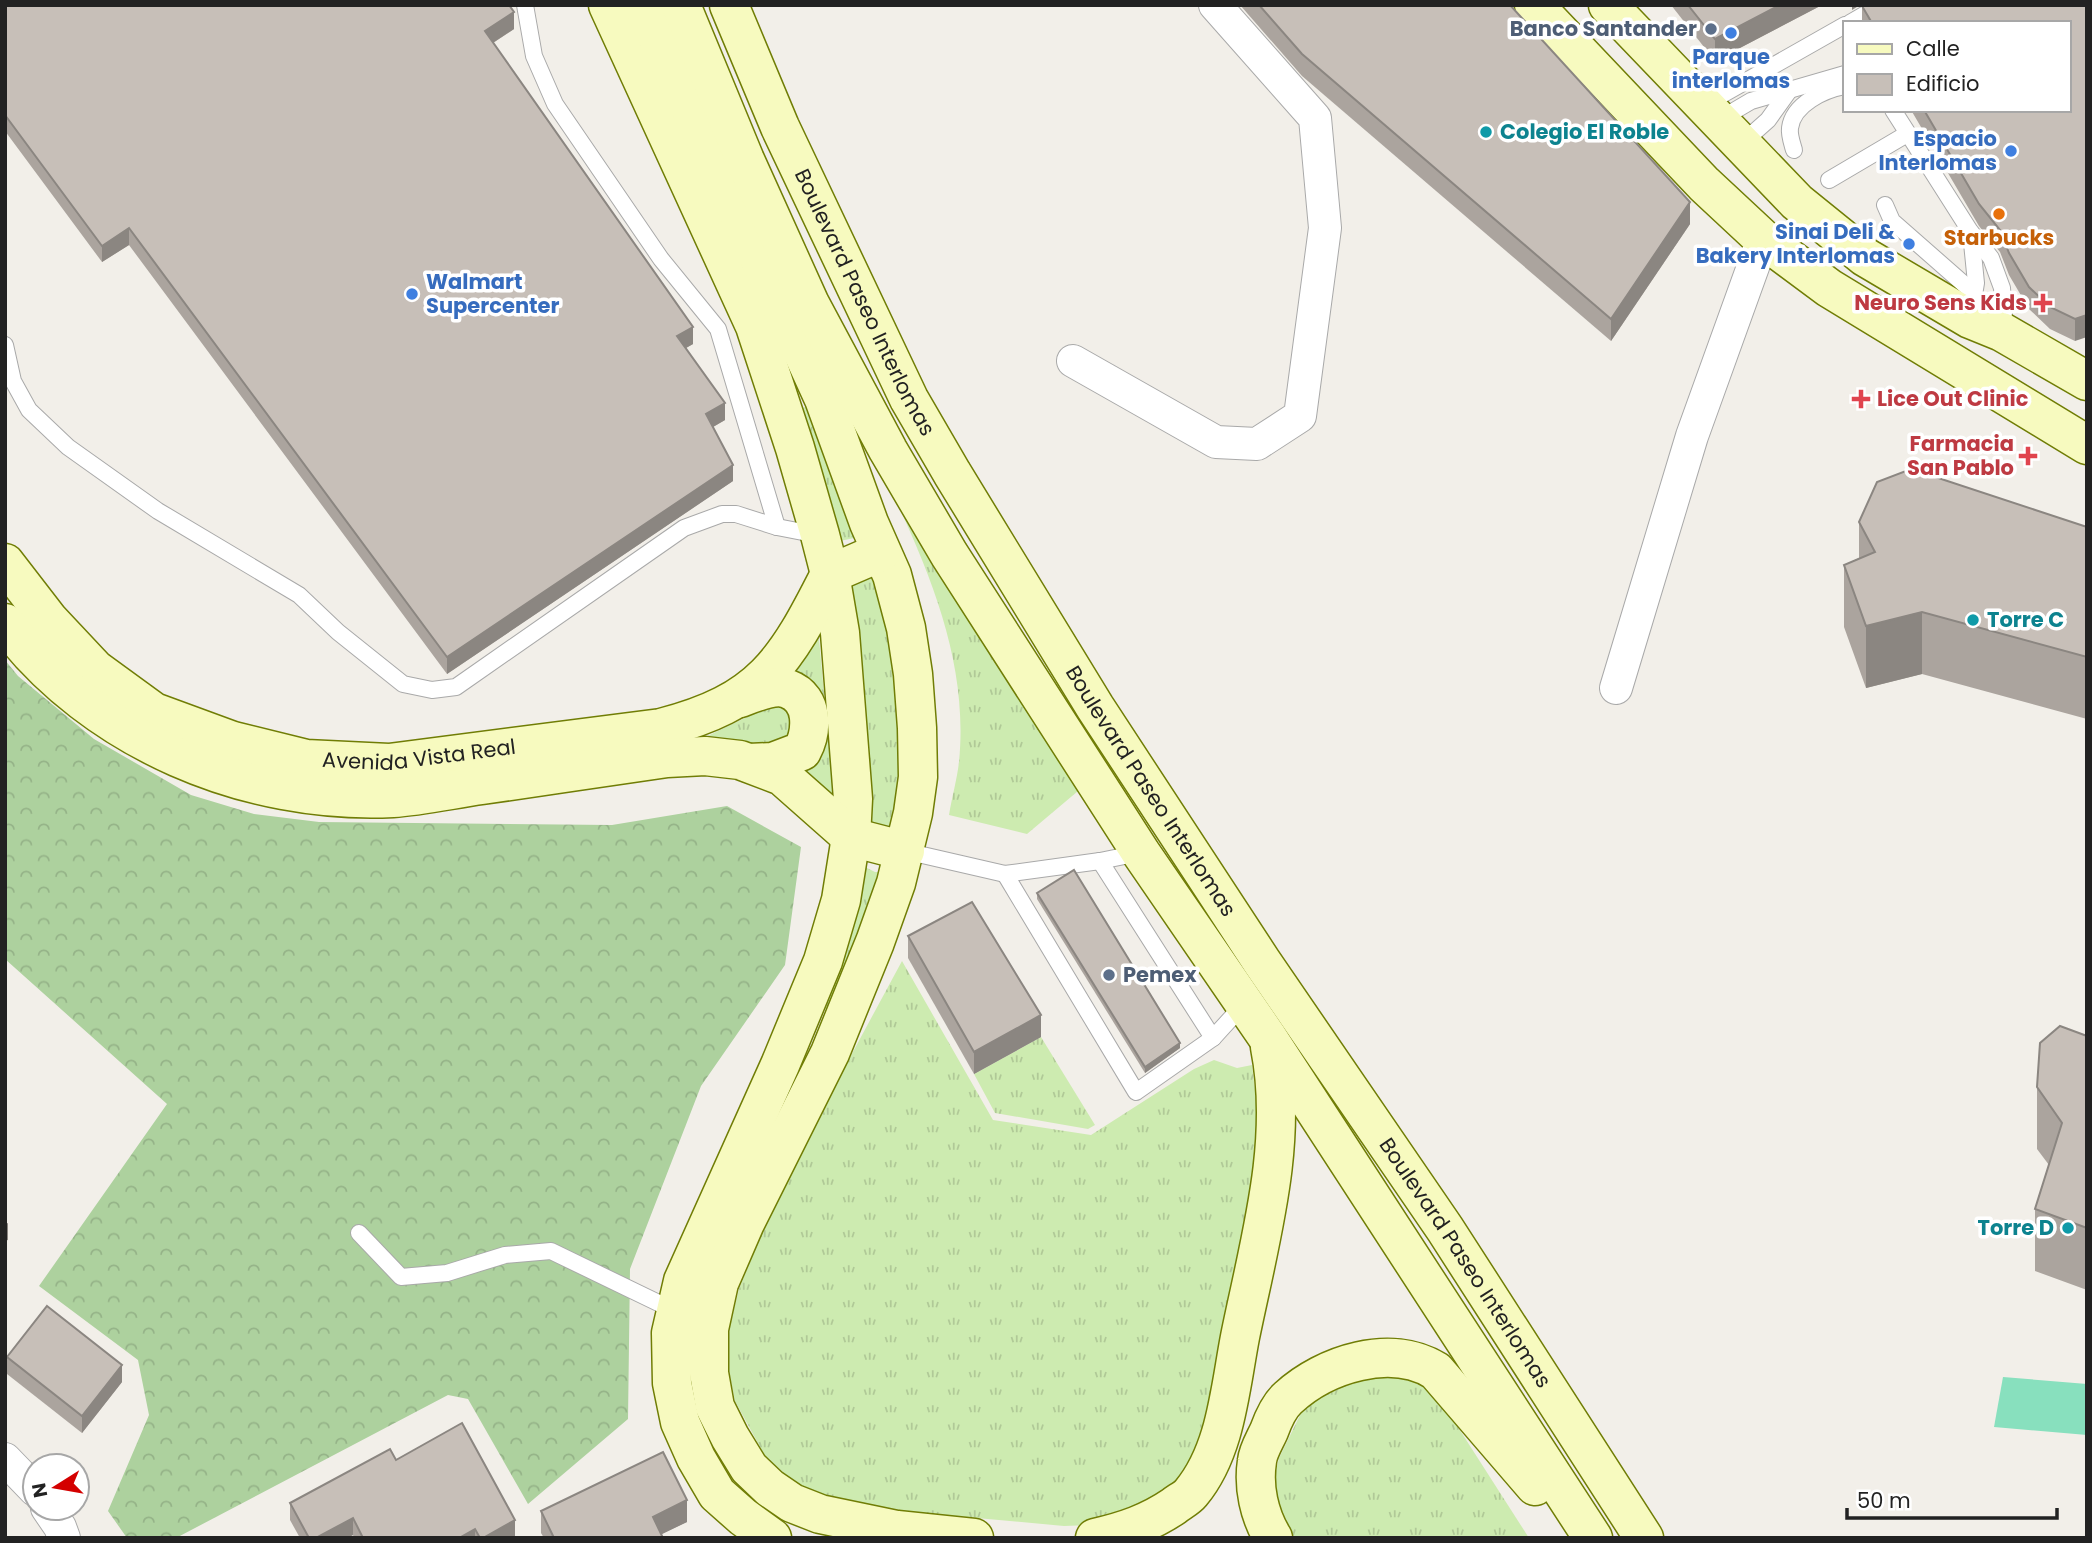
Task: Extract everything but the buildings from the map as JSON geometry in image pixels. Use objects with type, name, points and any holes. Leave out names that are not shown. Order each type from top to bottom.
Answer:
[{"type":"main road","points":[[608,5],[755,327],[795,448],[820,536],[830,574],[840,633],[852,758],[853,799],[851,837],[841,900],[823,961],[683,1282],[671,1333],[672,1382],[680,1422],[696,1458],[717,1494],[772,1538]]},
{"type":"main road","points":[[643,5],[824,399],[892,575],[913,674],[918,776],[905,850],[875,942],[830,1053],[745,1223],[719,1283],[709,1329],[709,1373],[715,1407],[749,1468],[770,1488],[792,1503],[820,1514],[897,1530],[974,1538]]},
{"type":"main road","name":"Boulevard Paseo Interlomas","points":[[681,5],[745,160],[810,304],[888,450],[949,554],[1141,853],[1268,1038],[1593,1538]]},
{"type":"main road","name":"Boulevard Paseo Interlomas","points":[[729,5],[780,127],[903,387],[952,473],[1095,707],[1262,962],[1445,1229],[1644,1538]]},
{"type":"main road","points":[[1534,5],[1703,184],[1763,239],[1829,288],[2087,445]]},
{"type":"main road","points":[[1625,14],[1720,123],[1797,202],[1865,257],[1982,315],[2087,381]]},
{"type":"main road","points":[[830,574],[881,552]]},
{"type":"main road","name":"Avenida Vista Real","points":[[5,563],[49,620],[95,669],[154,712],[233,741],[306,759],[389,763],[661,728],[696,719],[733,701],[769,675],[805,624],[830,574]]},
{"type":"main road","name":"Avenida Vista Real","points":[[5,624],[25,650],[82,702],[139,740],[221,775],[300,795],[393,798],[667,758],[705,756],[749,763],[782,776],[851,837]]},
{"type":"main road","points":[[733,701],[770,689],[788,689],[807,709],[810,731],[802,751],[773,762],[749,763]]},
{"type":"main road","points":[[851,837],[905,850]]},
{"type":"main road","points":[[1096,1538],[1153,1520],[1190,1494],[1218,1448],[1268,1202],[1276,1116],[1274,1070],[1268,1038]]},
{"type":"main road","points":[[1273,1538],[1265,1525],[1256,1493],[1257,1458],[1286,1399],[1323,1374],[1349,1364],[1387,1357],[1420,1361],[1436,1371],[1579,1538]]},
{"type":"main road","points":[[1619,1501],[1653,1538]]},
{"type":"street","points":[[1073,361],[1216,442],[1257,444],[1300,416],[1325,228],[1315,118],[1215,5]]},
{"type":"street","points":[[1616,688],[1692,436],[1763,239]]},
{"type":"street","points":[[5,1459],[21,1476]]},
{"type":"street","points":[[57,1522],[64,1538]]},
{"type":"lane","points":[[525,5],[534,56],[555,104],[661,259],[718,329],[777,527]]},
{"type":"lane","points":[[1853,21],[1881,5]]},
{"type":"lane","points":[[1720,123],[1843,27]]},
{"type":"lane","points":[[1720,123],[1751,101],[1843,75]]},
{"type":"lane","points":[[1794,150],[1789,131],[1792,119],[1802,105],[1821,94],[1843,87]]},
{"type":"lane","points":[[1720,123],[1768,120],[1788,92]]},
{"type":"lane","points":[[1894,112],[1970,231],[1991,258],[2002,288],[2004,312],[1982,315]]},
{"type":"lane","points":[[1829,180],[1907,134]]},
{"type":"lane","points":[[1885,205],[1892,221],[1982,315]]},
{"type":"lane","points":[[1970,231],[1982,315]]},
{"type":"lane","points":[[5,345],[13,381],[29,410],[68,447],[158,511],[299,594],[338,632],[403,684],[432,690],[456,687],[684,528],[703,520],[722,514],[736,514],[777,527],[820,536]]},
{"type":"lane","points":[[905,850],[1005,874],[1141,853]]},
{"type":"lane","points":[[1100,861],[1213,1038]]},
{"type":"lane","points":[[1005,874],[1136,1092],[1213,1038],[1244,1003]]},
{"type":"lane","points":[[359,1233],[401,1278],[447,1273],[505,1255],[551,1251],[675,1311]]},
{"type":"green space","points":[[808,406],[859,537],[835,542],[797,410]]},
{"type":"green space","points":[[874,454],[1084,786],[1027,834],[949,815],[959,762],[960,721],[957,681],[949,641],[924,565]]},
{"type":"green space","points":[[864,574],[886,578],[914,814],[880,839],[867,816],[850,588],[856,578]]},
{"type":"green space","points":[[818,628],[834,801],[795,766],[788,680]]},
{"type":"green space","points":[[5,660],[18,676],[94,739],[191,795],[254,814],[319,822],[612,825],[727,806],[801,847],[785,965],[701,1086],[630,1269],[628,1419],[528,1504],[468,1399],[448,1395],[176,1538],[127,1538],[108,1511],[149,1415],[138,1360],[39,1286],[167,1104],[5,959]]},
{"type":"green space","points":[[772,705],[786,709],[797,729],[789,746],[691,744]]},
{"type":"green space","points":[[863,866],[875,872],[886,872],[834,1013],[824,1008]]},
{"type":"green space","points":[[902,961],[993,1120],[1091,1135],[1194,1069],[1214,1060],[1237,1068],[1252,1065],[1261,1140],[1208,1446],[1184,1487],[1118,1524],[1064,1526],[900,1511],[825,1497],[803,1490],[765,1456],[735,1401],[729,1371],[729,1330],[739,1289],[763,1230]]},
{"type":"green space","points":[[1041,1037],[1095,1125],[1088,1129],[995,1113],[974,1074]]},
{"type":"green space","points":[[1410,1374],[1438,1396],[1529,1538],[1293,1538],[1278,1516],[1273,1484],[1279,1458],[1305,1405],[1336,1382]]},
{"type":"green space","points":[[2003,1377],[2087,1384],[2087,1435],[1994,1427]]},
{"type":"place","name":"Banco Santander","points":[[1711,29]]},
{"type":"place","name":"Parque interlomas","points":[[1731,33]]},
{"type":"place","name":"Colegio El Roble","points":[[1486,132]]},
{"type":"place","name":"Espacio Interlomas","points":[[2011,151]]},
{"type":"place","name":"Starbucks","points":[[1999,214]]},
{"type":"place","name":"Sinai Deli & Bakery Interlomas","points":[[1909,244]]},
{"type":"place","name":"Walmart Supercenter","points":[[412,294]]},
{"type":"place","name":"Neuro Sens Kids","points":[[2043,303]]},
{"type":"place","name":"Lice Out Clinic","points":[[1861,399]]},
{"type":"place","name":"Farmacia San Pablo","points":[[2028,456]]},
{"type":"place","name":"Torre C","points":[[1973,620]]},
{"type":"place","name":"Pemex","points":[[1109,975]]},
{"type":"place","name":"Torre D","points":[[2068,1228]]}]
